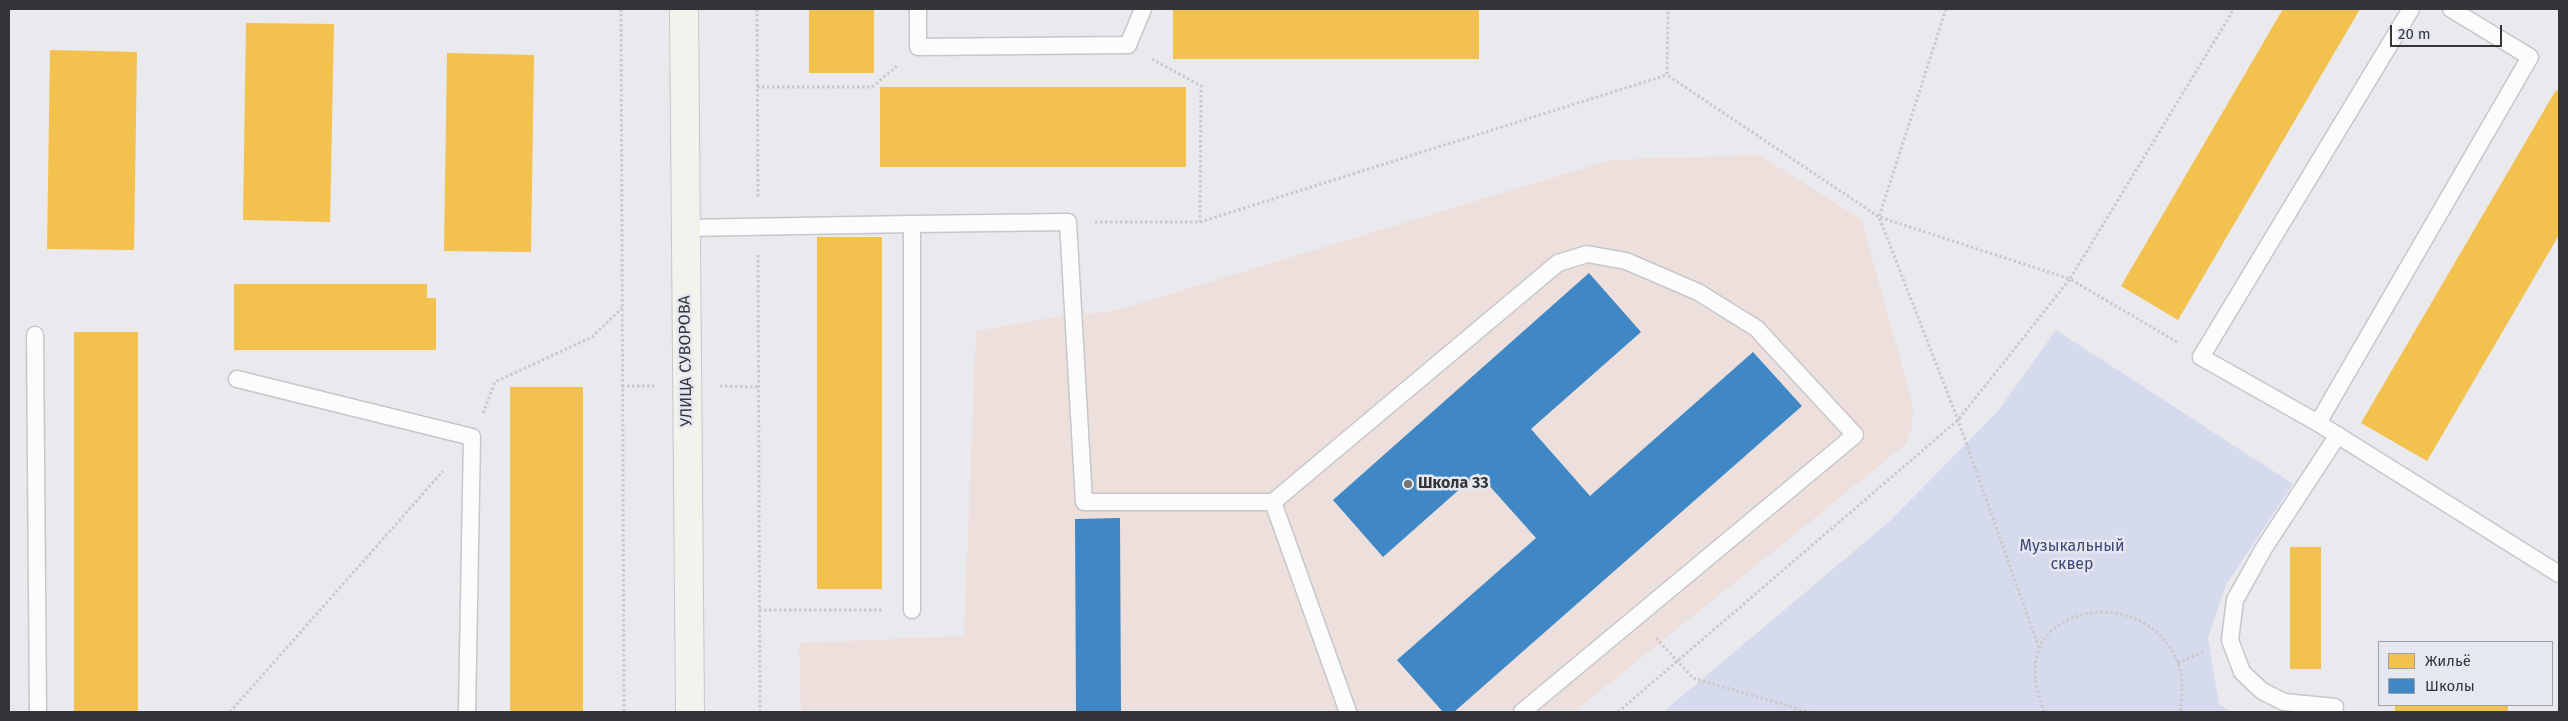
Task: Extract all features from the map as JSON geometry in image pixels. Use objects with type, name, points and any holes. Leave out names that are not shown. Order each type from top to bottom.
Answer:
[{"type":"main road","name":"УЛИЦА СУВОРОВА","points":[[684,9],[690,712]]},
{"type":"lane","points":[[918,9],[918,47],[1128,45],[1143,9]]},
{"type":"lane","points":[[2411,9],[2202,357],[2338,435],[2559,574]]},
{"type":"lane","points":[[2318,423],[2530,57],[2451,9]]},
{"type":"lane","points":[[685,228],[1068,222],[1084,502],[1273,502],[1558,263],[1586,254],[1626,261],[1698,292],[1756,328],[1855,435],[1522,712]]},
{"type":"lane","points":[[912,224],[912,610]]},
{"type":"lane","points":[[35,335],[38,712]]},
{"type":"lane","points":[[237,379],[472,437],[467,712]]},
{"type":"lane","points":[[2335,707],[2284,702],[2262,691],[2242,672],[2230,640],[2235,600],[2264,548],[2338,435]]},
{"type":"lane","points":[[1273,502],[1348,712]]},
{"type":"path","points":[[621,9],[624,712]]},
{"type":"path","points":[[757,9],[760,712]]},
{"type":"path","points":[[1667,75],[1668,9]]},
{"type":"path","points":[[1946,9],[1879,217],[1958,420],[2039,648]]},
{"type":"path","points":[[1618,712],[1958,420],[2070,279],[2234,9]]},
{"type":"path","points":[[1128,45],[1201,86],[1200,222]]},
{"type":"path","points":[[757,87],[872,87],[918,47]]},
{"type":"path","points":[[1667,75],[1879,217],[2070,279],[2202,357]]},
{"type":"path","points":[[1068,222],[1200,222],[1667,75]]},
{"type":"path","points":[[230,712],[472,437],[495,382],[592,337],[622,308]]},
{"type":"path","points":[[759,610],[912,610]]},
{"type":"path","points":[[2044,712],[2037,694],[2035,668],[2039,648],[2053,628],[2075,616],[2100,611],[2125,614],[2148,625],[2166,642],[2178,664],[2183,688],[2180,712]]},
{"type":"path","points":[[1638,616],[1693,678],[1809,712]]},
{"type":"shaded area","points":[[1759,155],[1861,219],[1913,405],[1912,428],[1905,445],[1574,712],[801,712],[799,643],[964,636],[976,331],[1074,314],[1111,312],[1611,160]]},
{"type":"green space","name":"Музыкальный сквер","points":[[2056,330],[2293,484],[2226,585],[2208,638],[2219,704],[2232,712],[1663,712],[1890,521],[1998,411]]},
{"type":"building: Жильё","points":[[809,9],[874,9],[874,73],[809,73]]},
{"type":"building: Жильё","points":[[1173,9],[1479,9],[1479,59],[1173,59]]},
{"type":"building: Жильё","points":[[2283,9],[2360,9],[2178,320],[2121,286]]},
{"type":"building: Жильё","points":[[246,23],[334,24],[330,222],[243,220]]},
{"type":"building: Жильё","points":[[50,50],[137,52],[134,250],[47,249]]},
{"type":"building: Жильё","points":[[447,53],[534,55],[531,252],[444,251]]},
{"type":"building: Жильё","points":[[880,87],[1186,87],[1186,167],[880,167]]},
{"type":"building: Жильё","points":[[2556,90],[2559,92],[2559,235],[2427,461],[2361,423]]},
{"type":"building: Жильё","points":[[817,237],[882,237],[882,589],[817,589]]},
{"type":"building: Жильё","points":[[234,284],[427,284],[427,298],[436,298],[436,350],[234,350]]},
{"type":"building: Жильё","points":[[74,332],[138,332],[138,712],[74,712]]},
{"type":"building: Жильё","points":[[510,387],[583,387],[583,712],[510,712]]},
{"type":"building: Жильё","points":[[2290,547],[2321,547],[2321,669],[2290,669]]},
{"type":"building: Жильё","points":[[2395,706],[2508,706],[2508,712],[2395,712]]},
{"type":"building: Школы","name":"Школа 33","points":[[1589,273],[1641,332],[1531,429],[1590,496],[1753,352],[1802,406],[1454,712],[1443,712],[1397,660],[1536,538],[1478,473],[1383,557],[1333,500]]},
{"type":"building: Школы","points":[[1120,518],[1121,712],[1076,712],[1075,519]]},
{"type":"place","name":"Школа 33","points":[[1408,484]]}]
